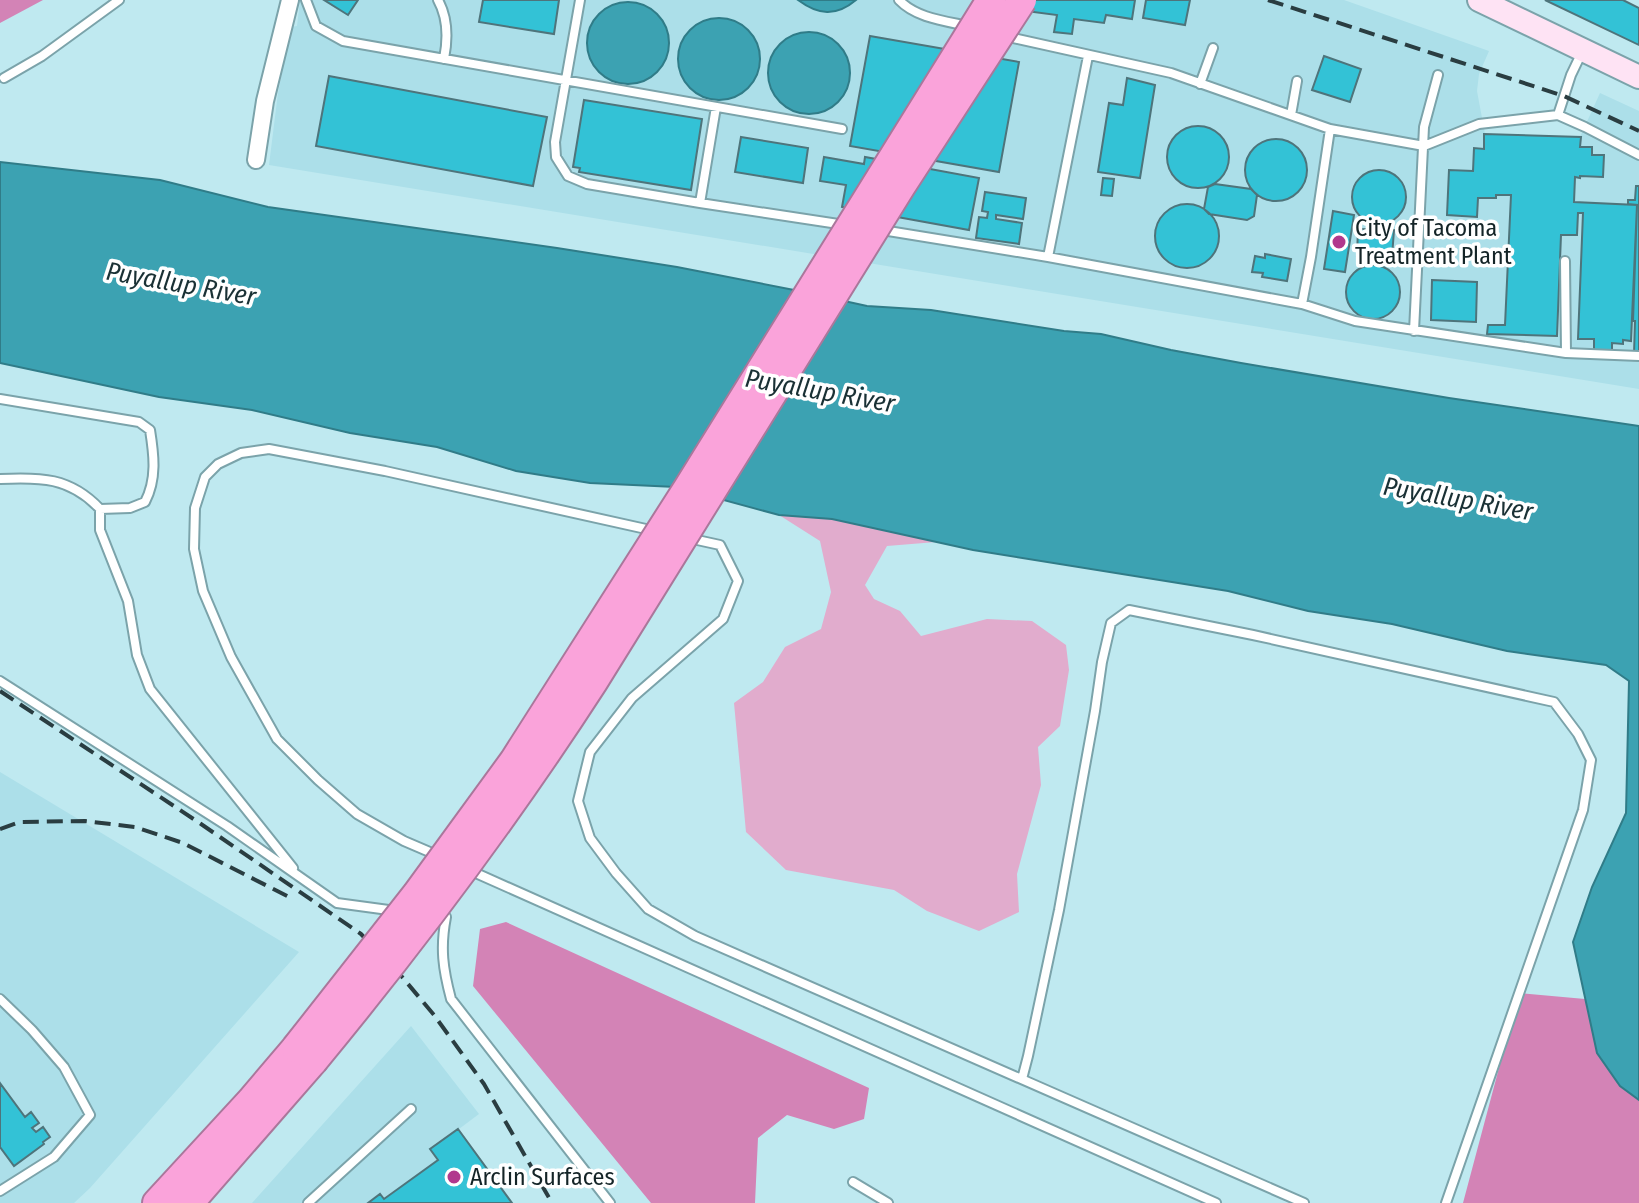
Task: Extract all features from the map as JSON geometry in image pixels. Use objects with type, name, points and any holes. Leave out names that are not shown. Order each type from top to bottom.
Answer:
[{"type":"highway","points":[[189,1203],[304,1054],[514,761],[688,488],[991,0]]},
{"type":"highway","points":[[157,1203],[251,1101],[304,1054],[416,934],[512,804],[1022,0]]},
{"type":"street","points":[[256,160],[265,101],[290,0]]},
{"type":"street","points":[[1479,0],[1639,77]]},
{"type":"lane","points":[[4,78],[42,56],[119,0]]},
{"type":"lane","points":[[306,0],[316,26],[343,41],[842,129]]},
{"type":"lane","points":[[438,0],[448,38],[444,59]]},
{"type":"lane","points":[[580,0],[555,142],[556,157],[568,176],[587,184],[855,226]]},
{"type":"lane","points":[[899,0],[921,15],[1171,73],[1330,129],[1424,146],[1479,124],[1558,115],[1639,155]]},
{"type":"lane","points":[[1200,84],[1213,48]]},
{"type":"lane","points":[[1558,115],[1583,50]]},
{"type":"lane","points":[[1048,257],[1088,56]]},
{"type":"lane","points":[[1414,331],[1424,127],[1438,75]]},
{"type":"lane","points":[[1291,115],[1297,81]]},
{"type":"lane","points":[[700,203],[716,107]]},
{"type":"lane","points":[[1302,304],[1330,129]]},
{"type":"lane","points":[[870,228],[1302,304],[1355,321],[1414,331],[1566,353],[1639,356]]},
{"type":"lane","points":[[1565,261],[1566,353]]},
{"type":"lane","points":[[0,399],[139,422],[150,430],[155,456],[152,489],[145,502],[130,508],[100,509]]},
{"type":"lane","points":[[447,860],[404,841],[357,814],[277,739],[231,657],[203,591],[194,549],[195,508],[205,477],[218,464],[241,453],[269,449],[385,471],[720,545],[738,581],[723,619],[632,698],[590,752],[578,801],[590,838],[616,873],[648,909],[695,936],[1304,1203]]},
{"type":"lane","points":[[0,479],[35,478],[68,485],[87,495],[100,509],[100,530],[128,601],[137,655],[150,689],[302,878]]},
{"type":"lane","points":[[1022,1079],[1059,910],[1105,649],[1111,623],[1122,614],[1129,610],[1554,702],[1578,734],[1591,760],[1583,810],[1446,1203]]},
{"type":"lane","points":[[0,681],[227,826],[337,903],[446,917],[442,939],[444,971],[451,999],[610,1203]]},
{"type":"lane","points":[[462,866],[1216,1203]]},
{"type":"lane","points":[[0,999],[64,1067],[90,1115],[54,1157],[0,1191]]},
{"type":"lane","points":[[308,1203],[411,1109]]},
{"type":"lane","points":[[853,1182],[888,1203]]},
{"type":"shaded area","points":[[0,0],[43,0],[0,23]]},
{"type":"shaded area","points":[[300,0],[1344,0],[1489,51],[1479,74],[1477,91],[1485,134],[1580,137],[1600,93],[1639,111],[1639,389],[269,165],[278,93],[291,27],[297,26]]},
{"type":"shaded area","points":[[779,515],[832,519],[936,542],[887,546],[865,585],[874,599],[900,611],[921,636],[987,619],[1032,621],[1066,645],[1069,670],[1060,726],[1038,747],[1041,785],[1017,874],[1019,912],[979,931],[927,911],[894,890],[786,870],[746,832],[734,703],[763,682],[785,647],[821,629],[831,592],[820,541]]},
{"type":"shaded area","points":[[0,772],[299,952],[74,1203],[0,1203]]},
{"type":"shaded area","points":[[506,922],[869,1088],[864,1119],[834,1129],[787,1115],[758,1138],[755,1203],[651,1203],[473,986],[480,929]]},
{"type":"shaded area","points":[[1519,993],[1585,999],[1597,1053],[1620,1086],[1639,1100],[1639,1203],[1463,1203]]},
{"type":"shaded area","points":[[411,1026],[479,1114],[459,1129],[513,1203],[252,1203]]},
{"type":"water","points":[[798,0],[856,0],[841,9],[827,12],[813,9]]},
{"type":"water","points":[[628,2],[644,5],[657,14],[666,27],[669,43],[666,59],[657,72],[644,81],[628,84],[612,81],[599,72],[590,59],[587,43],[590,27],[599,14],[612,5]]},
{"type":"water","points":[[719,18],[735,21],[748,30],[757,43],[760,59],[757,75],[748,88],[735,97],[719,100],[703,97],[690,88],[681,75],[678,59],[681,43],[690,30],[703,21]]},
{"type":"water","points":[[809,32],[825,35],[838,44],[847,57],[850,73],[847,89],[838,102],[825,111],[809,114],[793,111],[780,102],[771,89],[768,73],[771,57],[780,44],[793,35]]},
{"type":"water","name":"Puyallup River","points":[[0,162],[160,180],[268,207],[677,267],[867,306],[931,310],[1101,334],[1241,363],[1639,426],[1639,1100],[1620,1086],[1597,1053],[1573,942],[1592,887],[1626,813],[1629,681],[1606,665],[1507,651],[1392,624],[1308,611],[1228,591],[973,550],[832,519],[779,515],[676,487],[590,483],[516,471],[437,447],[350,433],[252,410],[159,397],[0,363]]},
{"type":"building","points":[[324,0],[358,0],[348,15]]},
{"type":"building","points":[[483,0],[559,0],[554,34],[479,22]]},
{"type":"building","points":[[1033,0],[1135,0],[1132,19],[1106,15],[1104,23],[1074,19],[1072,34],[1054,32],[1057,15],[1026,11]]},
{"type":"building","points":[[1146,0],[1190,0],[1185,25],[1143,18]]},
{"type":"building","points":[[1545,0],[1623,0],[1639,8],[1639,45]]},
{"type":"building","points":[[870,36],[1019,62],[999,172],[850,146]]},
{"type":"building","points":[[1324,56],[1361,69],[1350,102],[1312,90]]},
{"type":"building","points":[[329,76],[547,117],[533,186],[316,146]]},
{"type":"building","points":[[1127,78],[1155,85],[1140,178],[1098,172],[1109,103],[1123,105]]},
{"type":"building","points":[[584,100],[702,119],[691,190],[579,172],[580,168],[573,167]]},
{"type":"building","points":[[1192,126],[1204,126],[1220,135],[1227,145],[1227,169],[1220,179],[1204,188],[1192,188],[1172,174],[1167,163],[1167,151],[1181,131]]},
{"type":"building","points":[[1484,134],[1581,137],[1580,147],[1592,147],[1592,155],[1604,155],[1603,177],[1575,177],[1574,202],[1637,205],[1631,341],[1612,343],[1612,351],[1594,350],[1594,339],[1578,339],[1583,213],[1578,213],[1577,235],[1561,235],[1557,336],[1487,334],[1488,325],[1505,325],[1511,195],[1478,198],[1477,217],[1447,215],[1449,170],[1473,171],[1474,148],[1484,149]]},
{"type":"building","points":[[741,137],[808,148],[803,183],[735,172]]},
{"type":"building","points":[[1276,139],[1288,141],[1298,148],[1305,158],[1305,182],[1298,192],[1288,199],[1276,201],[1264,199],[1254,192],[1247,182],[1245,170],[1247,158],[1254,148],[1264,141]]},
{"type":"building","points":[[824,157],[864,164],[865,157],[979,178],[969,230],[842,207],[846,185],[820,181]]},
{"type":"building","points":[[1379,170],[1398,178],[1406,197],[1398,216],[1379,224],[1360,216],[1352,197],[1360,178]]},
{"type":"building","points":[[1103,178],[1114,179],[1112,196],[1101,195]]},
{"type":"building","points":[[1215,184],[1251,189],[1257,195],[1254,216],[1247,220],[1209,214],[1204,209],[1208,187]]},
{"type":"building","points":[[1636,186],[1639,186],[1639,354],[1634,354],[1633,321],[1637,205],[1628,204],[1628,200],[1635,200]]},
{"type":"building","points":[[985,192],[1026,198],[1023,219],[996,215],[996,219],[1022,223],[1019,244],[976,238],[979,217],[987,218],[988,212],[982,211]]},
{"type":"building","points":[[1187,204],[1205,210],[1213,218],[1219,236],[1213,254],[1205,262],[1187,268],[1169,262],[1161,254],[1155,236],[1161,218],[1169,210]]},
{"type":"building","name":"City of Tacoma Treatment Plant","points":[[1333,211],[1354,215],[1345,272],[1324,269]]},
{"type":"building","points":[[1358,229],[1394,230],[1392,257],[1357,256]]},
{"type":"building","points":[[1265,254],[1291,259],[1287,281],[1252,272],[1255,256],[1265,258]]},
{"type":"building","points":[[1373,265],[1392,273],[1400,292],[1392,311],[1373,319],[1354,311],[1346,292],[1354,273]]},
{"type":"building","points":[[1432,280],[1477,282],[1476,322],[1431,320]]},
{"type":"building","points":[[0,1083],[25,1117],[31,1112],[39,1123],[32,1128],[36,1132],[43,1127],[50,1137],[14,1166],[0,1147]]},
{"type":"building","name":"Arclin Surfaces","points":[[458,1129],[512,1203],[368,1203],[380,1194],[384,1199],[438,1160],[430,1149]]},
{"type":"railway","points":[[1268,0],[1564,96],[1639,131]]},
{"type":"railway","points":[[0,691],[361,934],[434,1015],[484,1084],[552,1203]]},
{"type":"railway","points":[[0,829],[20,822],[85,821],[135,827],[183,843],[291,898]]},
{"type":"place","name":"City of Tacoma Treatment Plant","points":[[1339,242]]},
{"type":"place","name":"Arclin Surfaces","points":[[454,1177]]}]
